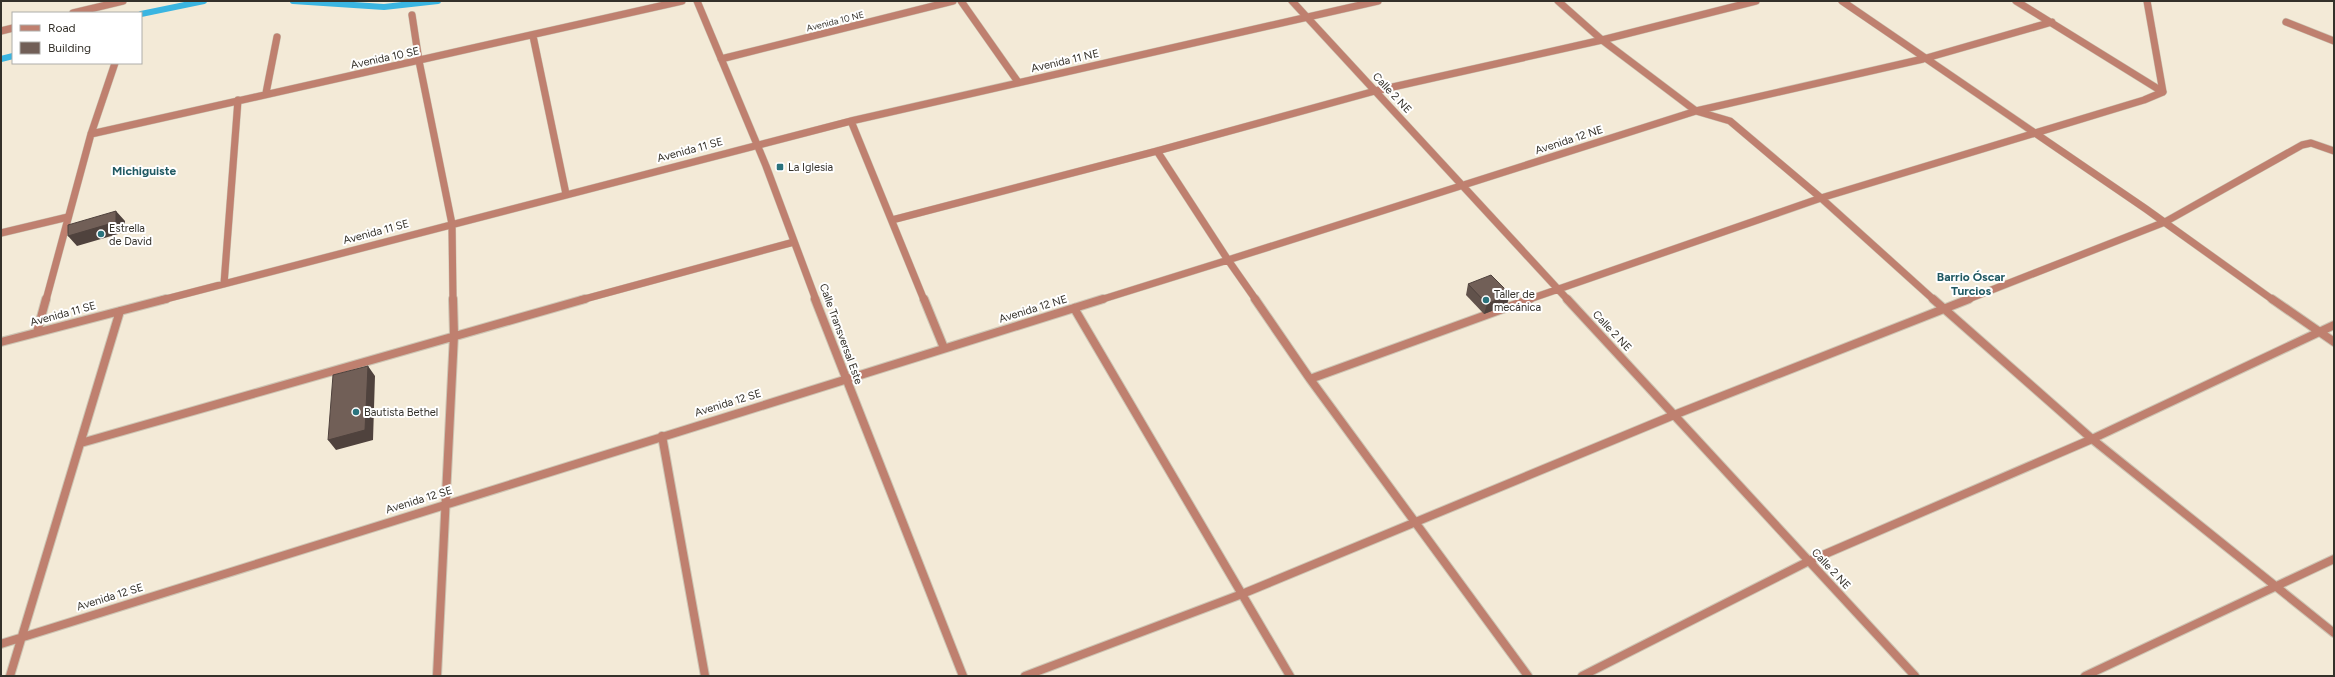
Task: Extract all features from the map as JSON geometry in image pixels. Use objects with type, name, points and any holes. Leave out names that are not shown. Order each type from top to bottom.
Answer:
[{"type":"street","points":[[77,12],[123,1]]},
{"type":"street","name":"Avenida 10 SE","points":[[91,134],[266,93],[533,36],[682,1]]},
{"type":"street","name":"Calle Transversal Este","points":[[697,1],[757,144],[845,379],[963,676]]},
{"type":"street","name":"Avenida 10 NE","points":[[721,59],[953,1]]},
{"type":"street","points":[[961,1],[1018,82]]},
{"type":"street","name":"Calle 2 NE","points":[[1292,1],[1915,676]]},
{"type":"street","name":"Avenida 11 NE","points":[[757,144],[1018,82],[1378,1]]},
{"type":"street","points":[[1558,1],[1602,40],[1696,111],[1730,121],[1821,198],[1945,310],[2092,439],[2334,633]]},
{"type":"street","points":[[892,220],[1157,151],[1375,91],[1602,40],[1756,1]]},
{"type":"street","points":[[1842,1],[1923,59],[2037,133],[2334,342]]},
{"type":"street","points":[[2016,1],[2163,92]]},
{"type":"street","points":[[2147,1],[2163,92]]},
{"type":"street","points":[[412,14],[419,61],[452,224],[454,335],[437,676]]},
{"type":"street","name":"Avenida 12 NE","points":[[845,379],[1228,260],[1696,111],[1923,59],[2052,22]]},
{"type":"street","points":[[2286,22],[2334,41]]},
{"type":"street","points":[[1,31],[12,28]]},
{"type":"street","points":[[533,36],[566,194]]},
{"type":"street","points":[[266,93],[277,37]]},
{"type":"street","points":[[37,332],[91,134],[115,64]]},
{"type":"street","points":[[1310,379],[1558,289],[1821,198],[2144,100],[2163,92]]},
{"type":"street","points":[[224,284],[238,100]]},
{"type":"street","points":[[851,121],[944,348]]},
{"type":"street","points":[[1025,676],[1242,594],[1674,415],[1945,310],[2165,222],[2302,145],[2311,142],[2334,151]]},
{"type":"street","name":"Avenida 11 SE","points":[[1,342],[757,144]]},
{"type":"street","points":[[1157,151],[1228,260],[1310,379],[1528,676]]},
{"type":"street","points":[[1,233],[68,216]]},
{"type":"street","points":[[81,443],[454,335],[794,242]]},
{"type":"street","points":[[1074,308],[1290,676]]},
{"type":"street","points":[[10,676],[20,638],[81,443],[120,311]]},
{"type":"street","points":[[1582,676],[1809,561],[2092,439],[2334,326]]},
{"type":"street","name":"Avenida 12 SE","points":[[1,644],[845,379]]},
{"type":"street","points":[[662,436],[705,676]]},
{"type":"street","points":[[2085,676],[2334,559]]},
{"type":"building","points":[[116,211],[116,222],[68,236],[68,225]]},
{"type":"building","points":[[1491,275],[1510,294],[1487,304],[1468,284]]},
{"type":"building","name":"Bautista Bethel","points":[[368,366],[365,430],[328,440],[333,375]]},
{"type":"waterway","points":[[142,14],[204,1]]},
{"type":"waterway","points":[[293,1],[384,7],[438,1]]},
{"type":"waterway","points":[[1,59],[12,56]]},
{"type":"place","name":"La Iglesia","points":[[780,167]]},
{"type":"place","name":"Estrella de David","points":[[101,234]]},
{"type":"place","name":"Taller de mecánica","points":[[1486,300]]},
{"type":"place","name":"Bautista Bethel","points":[[356,412]]},
{"type":"district","name":"Michiguiste","points":[[144,171]]},
{"type":"district","name":"Barrio Óscar Turcios","points":[[1971,284]]}]
